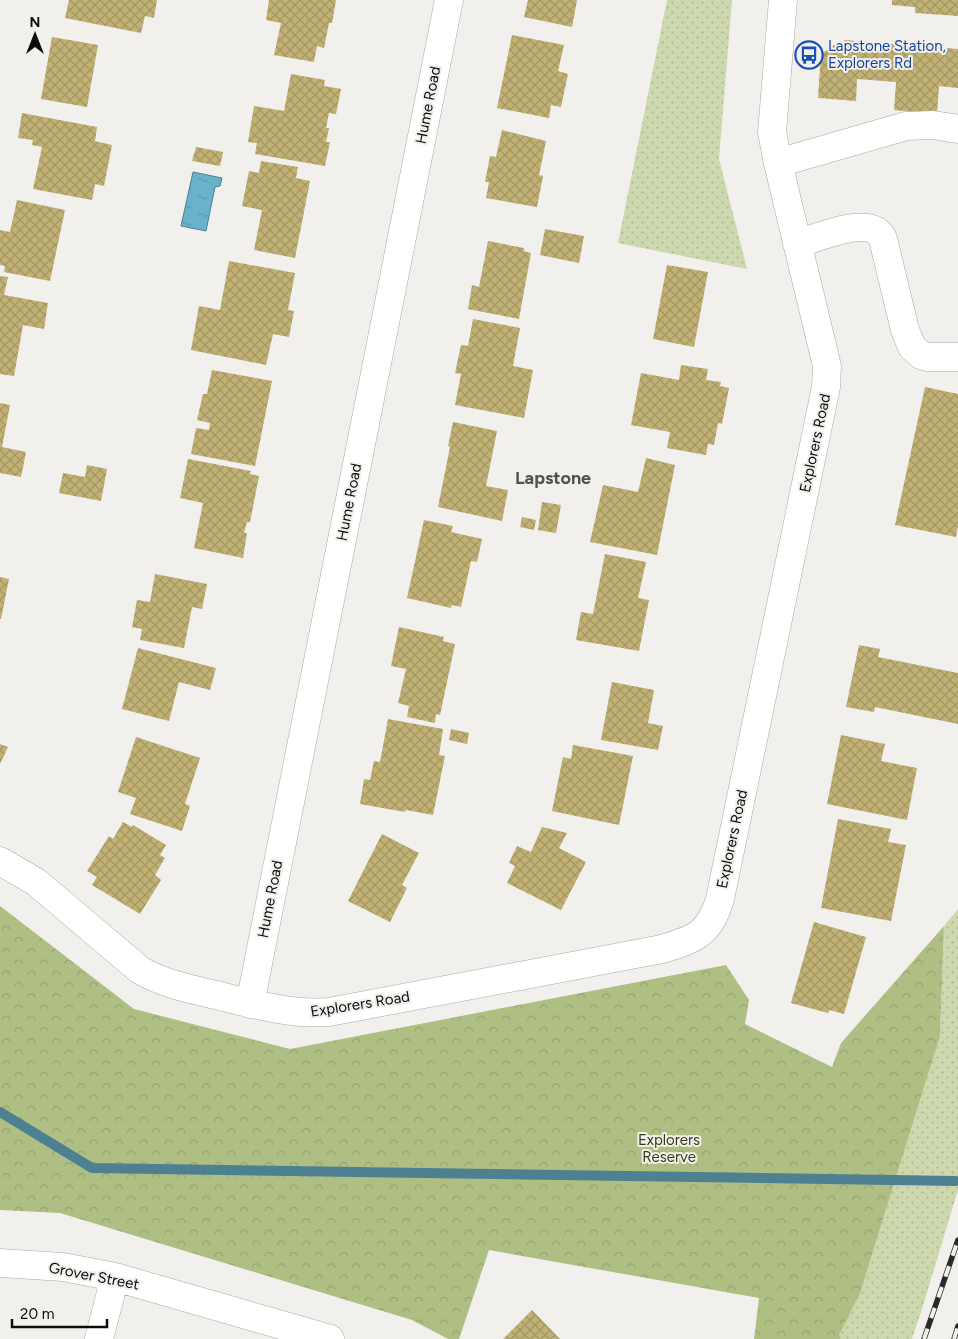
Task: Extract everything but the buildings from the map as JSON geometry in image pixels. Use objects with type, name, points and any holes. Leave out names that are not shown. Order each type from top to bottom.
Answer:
[{"type":"street","name":"Hume Road","points":[[250,1004],[449,0]]},
{"type":"street","name":"Explorers Road","points":[[0,861],[36,882],[149,976],[172,985],[250,1004],[312,1014],[662,949],[691,939],[709,925],[720,899],[826,387],[827,366],[772,132],[783,0]]},
{"type":"street","points":[[778,163],[906,126],[933,125],[958,129]]},
{"type":"street","points":[[797,244],[851,228],[866,226],[878,230],[883,238],[905,330],[912,347],[928,357],[958,357]]},
{"type":"street","name":"Grover Street","points":[[0,1263],[62,1267],[115,1277],[330,1339]]},
{"type":"street","points":[[99,1339],[115,1277]]},
{"type":"green space","points":[[667,0],[732,0],[719,159],[747,269],[618,243]]},
{"type":"green space","name":"Explorers Reserve","points":[[0,906],[134,1009],[290,1049],[726,965],[749,1000],[745,1024],[832,1067],[841,1043],[944,926],[940,1036],[860,1293],[839,1335],[841,1339],[754,1339],[759,1298],[489,1250],[459,1339],[448,1339],[412,1320],[60,1213],[0,1210]]},
{"type":"green space","points":[[958,909],[958,1190],[912,1339],[841,1339],[839,1335],[860,1292],[940,1036],[944,926]]},
{"type":"water","points":[[193,172],[222,178],[220,186],[215,187],[206,231],[181,226]]},
{"type":"waterway","points":[[0,1112],[92,1168],[956,1181]]},
{"type":"railway","points":[[924,1339],[958,1240]]},
{"type":"railway","points":[[954,1339],[958,1326]]},
{"type":"place","name":"Lapstone Station, Explorers Rd","points":[[809,55]]},
{"type":"district","name":"Lapstone","points":[[553,478]]}]
